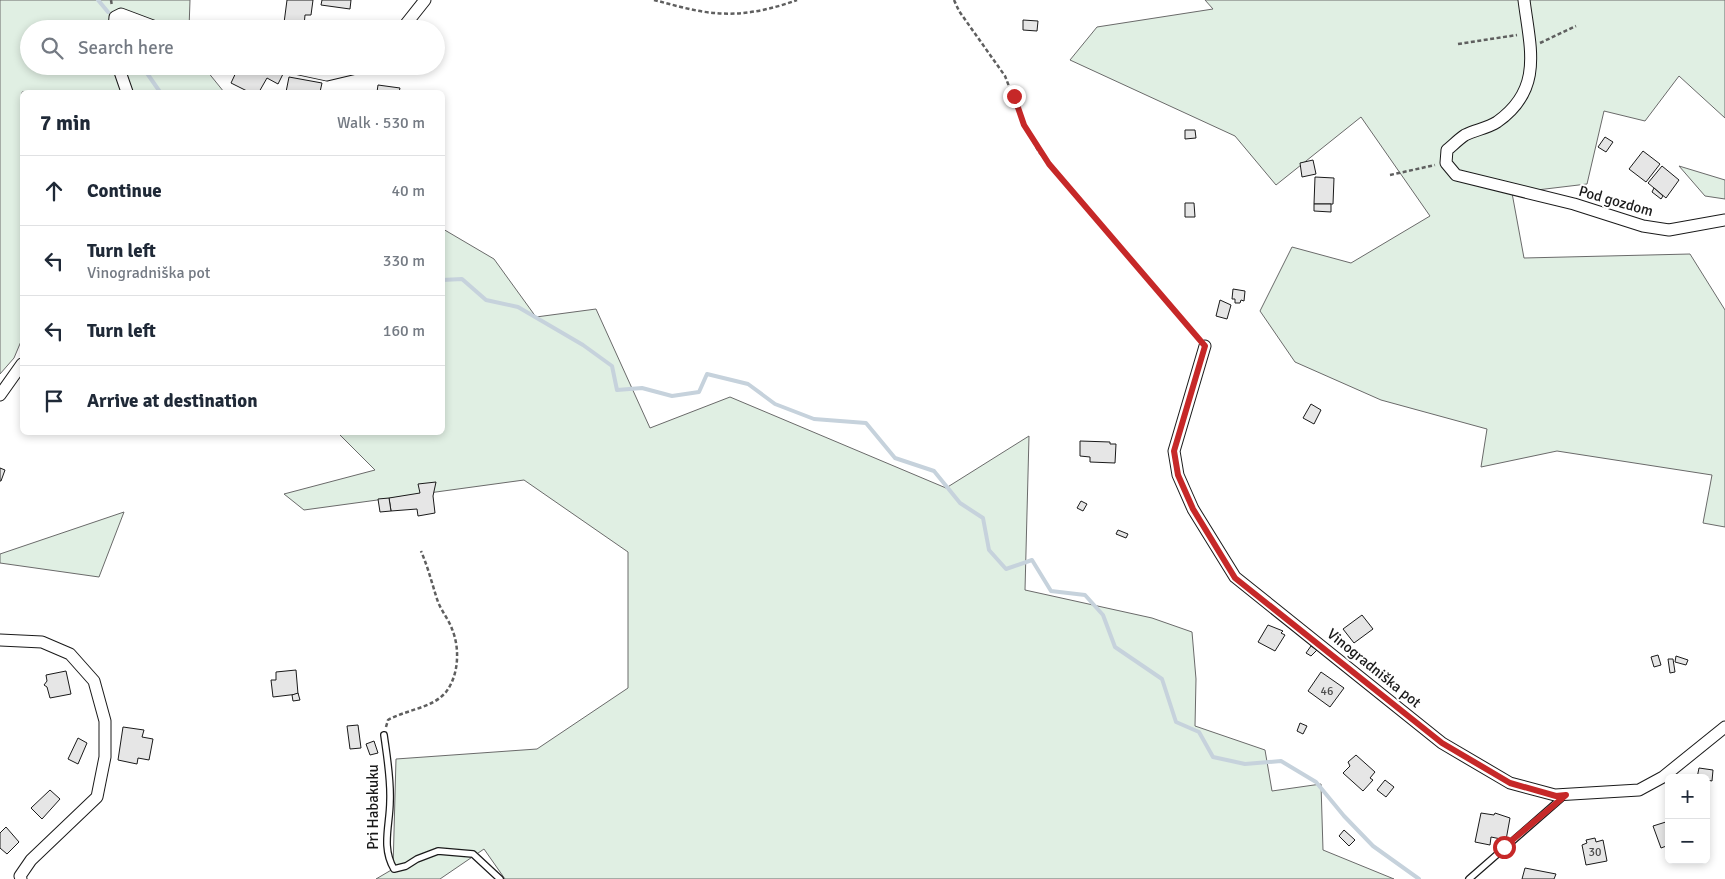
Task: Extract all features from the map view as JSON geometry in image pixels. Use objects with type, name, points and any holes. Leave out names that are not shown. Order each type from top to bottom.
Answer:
[{"type":"street","points":[[409,20],[425,0]]},
{"type":"street","points":[[1446,163],[1447,150],[1464,136],[1496,122],[1520,102],[1532,70],[1532,47],[1528,33],[1524,0]]},
{"type":"street","points":[[115,20],[115,17],[121,14],[137,20]]},
{"type":"street","points":[[121,75],[126,90]]},
{"type":"street","name":"Pod gozdom","points":[[1446,163],[1456,175],[1574,204],[1643,226],[1669,230],[1725,220]]},
{"type":"street","name":"Vinogradniška pot","points":[[1205,346],[1174,451],[1178,475],[1193,509],[1235,578],[1442,743],[1510,783],[1556,796],[1639,790],[1663,777],[1725,727]]},
{"type":"street","points":[[0,395],[20,367]]},
{"type":"street","points":[[0,640],[42,642],[70,654],[94,680],[106,721],[105,757],[97,797],[31,860],[20,876],[21,879]]},
{"type":"lane","name":"Pri Habakuku","points":[[384,735],[390,802],[386,828],[388,859],[394,869],[406,866],[417,859],[438,851],[473,854],[500,879]]},
{"type":"lane","points":[[1469,879],[1566,795]]},
{"type":"path","points":[[654,0],[716,13],[746,12],[798,0]]},
{"type":"path","points":[[954,0],[959,11],[1005,76],[1024,125],[1040,152],[1205,346]]},
{"type":"path","points":[[1532,47],[1576,26]]},
{"type":"path","points":[[1458,44],[1528,33]]},
{"type":"path","points":[[1390,174],[1446,163]]},
{"type":"path","points":[[384,735],[388,720],[399,714],[426,706],[446,692],[456,669],[458,645],[438,603],[432,577],[421,551]]},
{"type":"green space","points":[[0,0],[190,0],[189,20],[20,20],[20,75],[210,75],[222,90],[20,90],[20,344],[14,358],[0,374]]},
{"type":"green space","points":[[1205,0],[1725,0],[1725,118],[1679,76],[1645,121],[1604,111],[1587,184],[1512,193],[1524,258],[1690,254],[1725,310],[1725,527],[1703,523],[1712,475],[1557,451],[1481,467],[1487,429],[1381,400],[1295,362],[1260,311],[1292,247],[1351,263],[1430,216],[1361,117],[1276,185],[1235,136],[1070,60],[1097,27],[1213,9]]},
{"type":"green space","points":[[1679,166],[1725,180],[1725,199],[1705,196]]},
{"type":"green space","points":[[445,230],[494,259],[536,317],[596,309],[650,428],[730,397],[946,488],[1029,436],[1025,590],[1152,618],[1192,632],[1196,679],[1195,726],[1265,750],[1272,791],[1321,784],[1323,850],[1394,879],[505,879],[484,849],[440,879],[376,879],[393,869],[396,759],[537,749],[628,688],[628,552],[524,480],[304,510],[284,494],[375,470],[340,435],[445,435]]},
{"type":"green space","points":[[124,512],[99,577],[0,563],[0,554]]},
{"type":"building","points":[[287,0],[313,0],[311,15],[305,15],[305,20],[284,20]]},
{"type":"building","points":[[322,0],[351,0],[350,9],[321,5]]},
{"type":"building","points":[[1023,20],[1038,21],[1037,31],[1023,30]]},
{"type":"building","points":[[235,75],[282,75],[278,84],[267,78],[260,90],[245,90],[231,83]]},
{"type":"building","points":[[289,77],[322,83],[320,90],[286,90]]},
{"type":"building","points":[[378,85],[400,88],[400,90],[377,90]]},
{"type":"building","points":[[1185,130],[1195,130],[1196,138],[1185,139]]},
{"type":"building","points":[[1605,137],[1613,142],[1606,152],[1598,147]]},
{"type":"building","points":[[1643,151],[1660,164],[1646,182],[1629,169]]},
{"type":"building","points":[[1313,160],[1316,174],[1302,177],[1300,163]]},
{"type":"building","points":[[1662,166],[1679,180],[1666,198],[1648,183]]},
{"type":"building","points":[[1315,177],[1334,178],[1333,204],[1314,204]]},
{"type":"building","points":[[1654,188],[1663,196],[1661,199],[1652,192]]},
{"type":"building","points":[[1185,203],[1194,203],[1195,217],[1185,217]]},
{"type":"building","points":[[1314,204],[1331,204],[1331,212],[1314,211]]},
{"type":"building","points":[[1233,289],[1245,291],[1244,301],[1241,300],[1240,303],[1235,303],[1235,299],[1232,299]]},
{"type":"building","points":[[1220,300],[1231,305],[1227,319],[1216,316]]},
{"type":"building","points":[[1311,404],[1321,410],[1314,424],[1303,418]]},
{"type":"building","points":[[1080,441],[1116,444],[1115,463],[1090,462],[1090,457],[1080,456]]},
{"type":"building","points":[[0,468],[5,470],[1,481],[0,481]]},
{"type":"building","points":[[436,482],[433,496],[435,513],[418,516],[417,509],[391,511],[389,498],[420,493],[418,484]]},
{"type":"building","points":[[389,498],[391,511],[380,512],[378,499]]},
{"type":"building","points":[[1081,501],[1087,504],[1083,511],[1077,508]]},
{"type":"building","points":[[1118,530],[1128,534],[1126,538],[1116,534]]},
{"type":"building","points":[[1362,615],[1373,629],[1354,643],[1343,629]]},
{"type":"building","points":[[1268,625],[1283,631],[1281,633],[1285,635],[1275,651],[1258,642]]},
{"type":"building","points":[[1311,646],[1317,650],[1311,656],[1306,653]]},
{"type":"building","points":[[1658,655],[1661,665],[1654,667],[1651,657]]},
{"type":"building","points":[[1676,656],[1688,660],[1686,665],[1675,662]]},
{"type":"building","points":[[1668,659],[1673,659],[1675,672],[1670,673]]},
{"type":"building","points":[[296,670],[298,694],[273,697],[271,680],[276,680],[276,672]]},
{"type":"building","points":[[66,671],[71,694],[50,698],[47,687],[44,685],[47,681],[46,675]]},
{"type":"building","points":[[1321,672],[1344,688],[1330,707],[1308,691]]},
{"type":"building","points":[[298,693],[300,700],[293,701],[292,695]]},
{"type":"building","points":[[1300,723],[1307,726],[1303,734],[1297,731]]},
{"type":"building","points":[[358,725],[361,748],[350,749],[347,726]]},
{"type":"building","points":[[123,727],[144,730],[142,737],[153,739],[149,760],[138,758],[137,764],[118,760]]},
{"type":"building","points":[[78,738],[87,743],[78,764],[68,759]]},
{"type":"building","points":[[374,741],[378,753],[370,755],[366,744]]},
{"type":"building","points":[[1356,755],[1375,772],[1370,778],[1373,780],[1363,791],[1343,773],[1350,766],[1348,762]]},
{"type":"building","points":[[1699,768],[1713,770],[1712,781],[1710,781],[1710,774],[1698,774]]},
{"type":"building","points":[[1385,780],[1394,787],[1386,797],[1377,790]]},
{"type":"building","points":[[50,790],[60,799],[42,819],[31,808]]},
{"type":"building","points":[[1481,813],[1494,815],[1495,813],[1510,818],[1506,840],[1491,837],[1490,845],[1475,842]]},
{"type":"building","points":[[1665,822],[1665,846],[1661,848],[1653,826]]},
{"type":"building","points":[[6,827],[19,842],[7,854],[0,848],[0,833]]},
{"type":"building","points":[[1344,830],[1355,840],[1349,846],[1339,836]]},
{"type":"building","points":[[1595,838],[1596,842],[1603,840],[1607,861],[1586,865],[1582,845],[1587,843],[1586,840]]},
{"type":"building","points":[[1525,868],[1556,874],[1554,879],[1522,879]]},
{"type":"waterway","points":[[98,0],[108,12]]},
{"type":"waterway","points":[[148,75],[159,90]]},
{"type":"waterway","points":[[445,280],[462,279],[486,300],[518,307],[583,345],[612,366],[617,390],[642,388],[672,396],[699,392],[707,374],[748,384],[775,404],[814,419],[866,423],[895,458],[934,471],[960,503],[983,518],[989,550],[1006,569],[1032,560],[1051,591],[1085,595],[1103,615],[1115,647],[1162,679],[1176,722],[1199,732],[1213,757],[1245,764],[1281,761],[1316,782],[1344,816],[1373,846],[1419,879]]},
{"type":"route","points":[[1014,96],[1024,125],[1049,164],[1205,346],[1174,451],[1178,475],[1193,509],[1235,578],[1442,743],[1510,783],[1556,796],[1566,795],[1536,818],[1504,847]]}]
